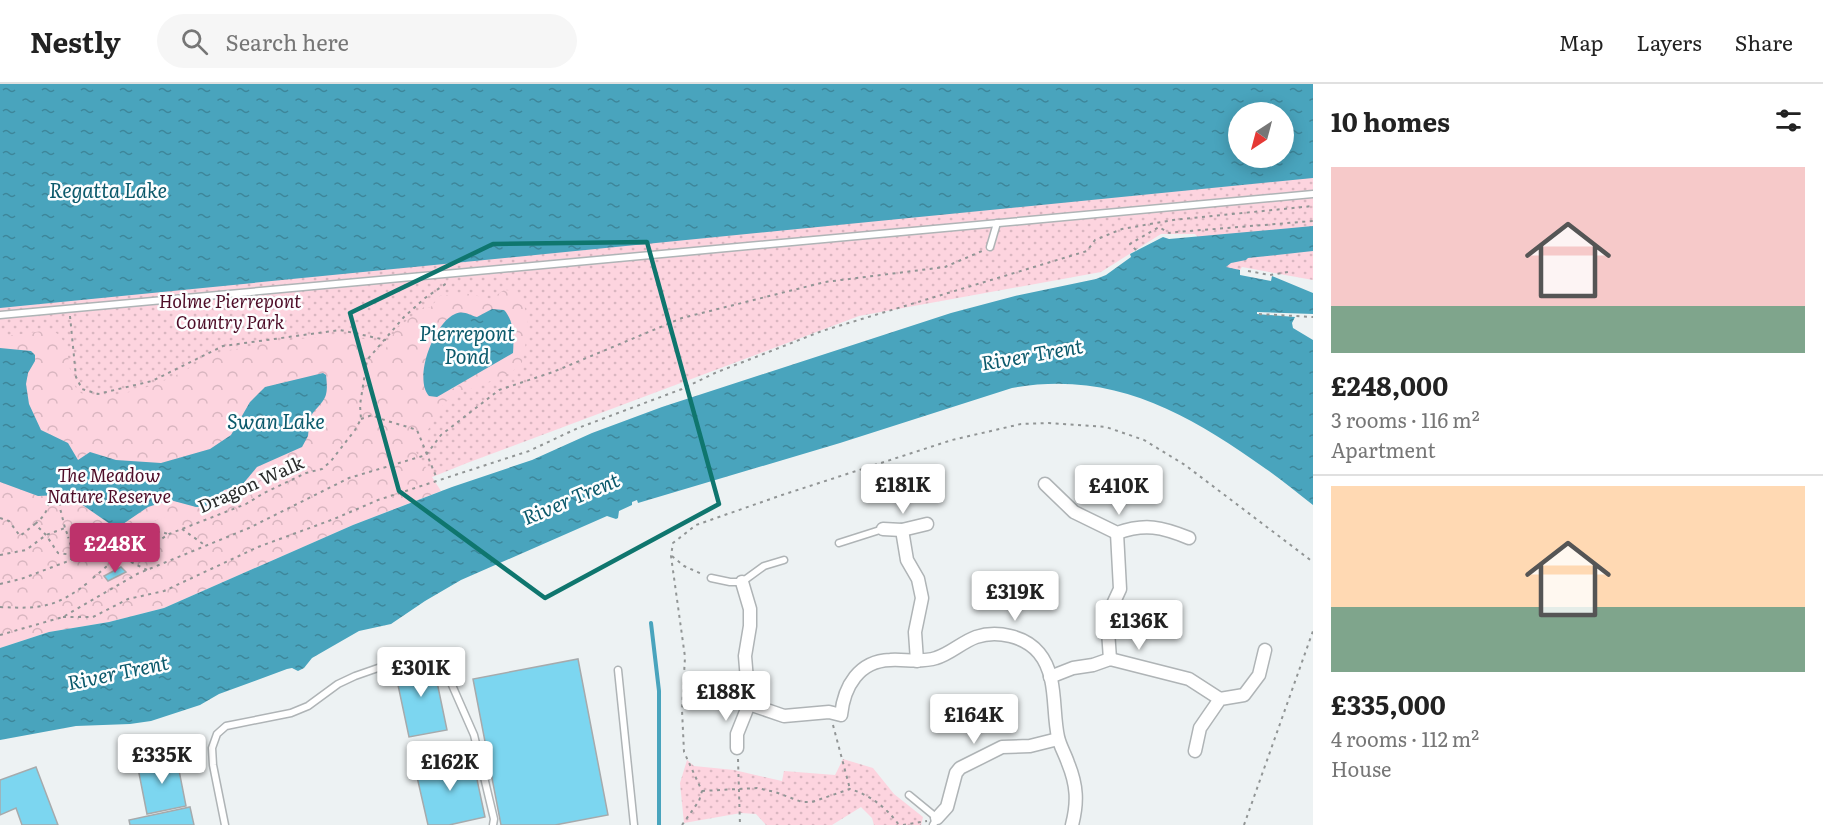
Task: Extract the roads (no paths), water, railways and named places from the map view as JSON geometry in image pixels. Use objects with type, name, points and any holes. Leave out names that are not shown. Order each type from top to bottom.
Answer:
[{"type":"street","points":[[1045,484],[1074,512],[1117,533],[1134,526],[1184,532]]},
{"type":"street","points":[[883,529],[902,530],[927,524]]},
{"type":"street","points":[[902,530],[907,560],[918,579],[922,598],[915,632],[917,661]]},
{"type":"street","points":[[1110,659],[1107,617],[1120,589],[1117,533]]},
{"type":"street","points":[[737,748],[737,734],[749,704],[745,656],[750,609],[742,582]]},
{"type":"street","points":[[749,704],[784,716],[835,714],[851,680],[863,668],[876,662],[936,658],[976,637],[996,633],[1020,639],[1039,653],[1050,677],[1058,739],[1075,785],[1077,807],[1072,825]]},
{"type":"street","points":[[1050,677],[1073,668],[1094,665],[1110,659],[1189,679],[1220,699],[1244,695],[1259,675],[1268,657]]},
{"type":"street","points":[[1195,751],[1200,728],[1220,699]]},
{"type":"street","points":[[935,821],[947,807],[956,773],[960,768],[1002,747],[1030,746],[1058,739]]},
{"type":"lane","points":[[0,315],[1313,194]]},
{"type":"lane","points":[[990,247],[997,223]]},
{"type":"lane","points":[[839,543],[883,529]]},
{"type":"lane","points":[[711,578],[742,582],[764,566],[784,560]]},
{"type":"lane","points":[[225,825],[213,765],[212,748],[217,734],[226,726],[291,713],[308,706],[338,684],[355,676],[421,653],[432,653],[441,660],[474,735],[494,819],[493,825]]},
{"type":"lane","points":[[618,670],[634,825]]},
{"type":"lane","points":[[909,795],[935,821]]},
{"type":"water","name":"Regatta Lake","points":[[0,84],[1313,84],[1313,178],[0,308]]},
{"type":"water","name":"River Trent","points":[[1313,226],[1313,251],[1248,258],[1231,263],[1226,267],[1240,270],[1240,275],[1271,281],[1272,276],[1313,293],[1313,314],[1257,312],[1257,314],[1295,317],[1292,323],[1293,328],[1313,340],[1313,505],[1266,469],[1207,430],[1147,401],[1116,391],[1083,385],[1049,384],[1012,388],[840,443],[638,503],[637,500],[619,511],[616,519],[607,516],[461,580],[391,624],[359,631],[312,658],[304,668],[298,671],[292,668],[287,669],[219,694],[200,705],[151,721],[76,726],[0,740],[0,648],[49,632],[109,622],[164,608],[353,525],[452,487],[532,460],[592,433],[662,407],[951,313],[1015,296],[1096,279],[1106,275],[1131,257],[1130,254],[1163,237],[1169,239]]},
{"type":"water","name":"Pierrepont Pond","points":[[492,309],[504,310],[510,319],[513,353],[437,397],[429,396],[423,377],[428,352],[440,328],[447,319],[455,314],[464,313],[477,317]]},
{"type":"water","name":"Swan Lake","points":[[0,348],[31,351],[35,355],[26,384],[29,404],[41,430],[68,443],[78,460],[90,452],[116,460],[161,463],[210,449],[231,435],[250,402],[265,387],[323,373],[326,375],[327,390],[324,399],[310,417],[308,436],[302,447],[257,467],[242,485],[224,490],[216,500],[204,507],[170,500],[148,507],[123,524],[110,524],[71,497],[38,496],[0,482]]},
{"type":"waterway","points":[[651,623],[659,691],[659,825]]},
{"type":"park label","name":"Holme Pierrepont Country Park","points":[[230,312]]},
{"type":"park label","name":"The Meadow Nature Reserve","points":[[109,486]]}]
